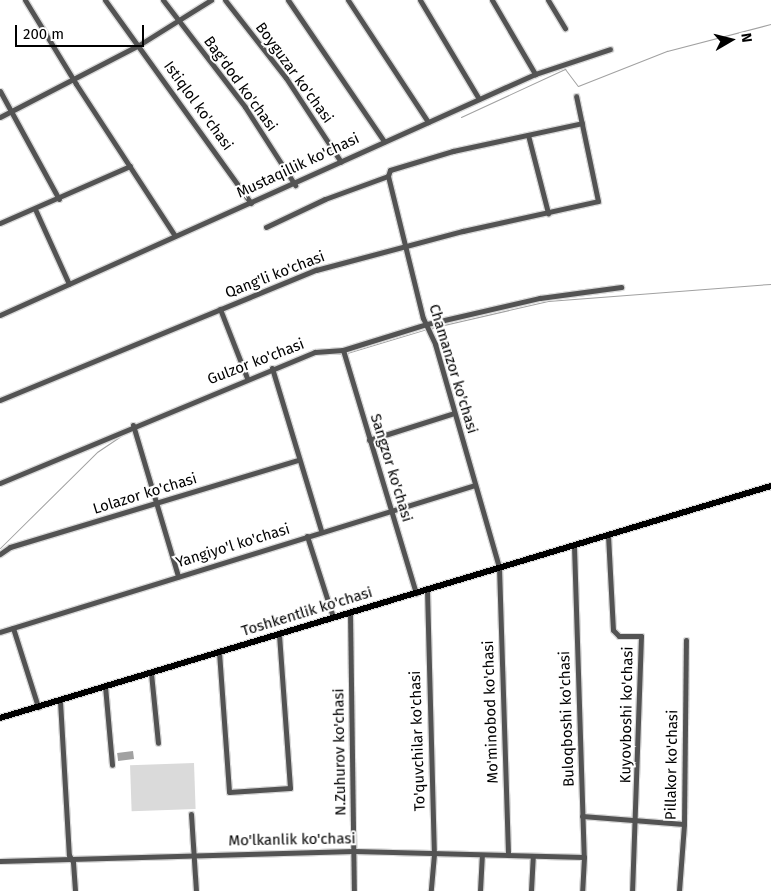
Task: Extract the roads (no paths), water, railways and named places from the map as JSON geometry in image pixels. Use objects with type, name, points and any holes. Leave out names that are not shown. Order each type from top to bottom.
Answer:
[{"type":"main road","name":"Toshkentlik ko'chasi","points":[[0,718],[771,486]]},
{"type":"street","points":[[25,0],[73,79],[175,236]]},
{"type":"street","name":"Istiqlol ko'chasi","points":[[105,0],[251,203]]},
{"type":"street","name":"Bag'dod ko'chasi","points":[[163,0],[245,107],[295,185]]},
{"type":"street","points":[[0,117],[139,45],[179,22],[211,0]]},
{"type":"street","name":"Boyguzar ko'chasi","points":[[225,0],[286,78],[341,162]]},
{"type":"street","points":[[288,0],[384,141]]},
{"type":"street","points":[[348,0],[428,122]]},
{"type":"street","points":[[420,0],[479,99]]},
{"type":"street","points":[[492,0],[535,74]]},
{"type":"street","points":[[548,0],[565,28]]},
{"type":"street","name":"Mustaqillik ko'chasi","points":[[0,315],[175,236],[295,185],[384,141],[535,74],[610,49]]},
{"type":"street","points":[[0,91],[59,199]]},
{"type":"street","points":[[266,227],[325,199],[388,176],[390,170],[453,151],[582,123],[576,96]]},
{"type":"street","name":"Qang'li ko'chasi","points":[[0,400],[316,270],[406,246],[598,201],[582,123]]},
{"type":"street","points":[[528,135],[548,213]]},
{"type":"street","points":[[0,223],[59,199],[130,166]]},
{"type":"street","name":"Chamanzor ko'chasi","points":[[388,176],[423,318],[427,324],[499,568]]},
{"type":"street","points":[[35,209],[68,284]]},
{"type":"street","name":"Gulzor ko'chasi","points":[[0,483],[133,425],[316,352],[343,350],[427,324],[540,298],[621,287]]},
{"type":"street","points":[[220,309],[247,378]]},
{"type":"street","name":"Sangzor ko'chasi","points":[[343,350],[416,593]]},
{"type":"street","points":[[272,368],[321,530]]},
{"type":"street","points":[[369,440],[454,414]]},
{"type":"street","points":[[133,425],[178,576]]},
{"type":"street","name":"Lolazor ko'chasi","points":[[0,554],[10,547],[299,460]]},
{"type":"street","name":"Yangiyo'l ko'chasi","points":[[0,632],[321,530],[474,485]]},
{"type":"street","name":"Kuyovboshi ko'chasi","points":[[608,535],[613,630],[619,636],[641,636],[632,891]]},
{"type":"street","points":[[307,536],[333,617]]},
{"type":"street","name":"Buloqboshi ko'chasi","points":[[574,546],[584,857],[582,891]]},
{"type":"street","name":"Mo'minobod ko'chasi","points":[[499,568],[508,855]]},
{"type":"street","name":"To'quvchilar ko'chasi","points":[[427,590],[434,854],[431,891]]},
{"type":"street","name":"N.Zuhurov ko'chasi","points":[[350,612],[354,891]]},
{"type":"street","points":[[13,628],[38,707]]},
{"type":"street","points":[[219,652],[229,792],[290,788],[279,633]]},
{"type":"street","name":"Pillakor ko'chasi","points":[[679,891],[684,824],[686,640]]},
{"type":"street","points":[[152,673],[158,743]]},
{"type":"street","points":[[106,686],[112,765]]},
{"type":"street","points":[[60,700],[75,891]]},
{"type":"street","points":[[191,814],[196,891]]},
{"type":"street","points":[[582,816],[684,824]]},
{"type":"street","name":"Mo'lkanlik ko'chasi","points":[[0,861],[354,851],[584,857]]},
{"type":"street","points":[[480,891],[482,855]]},
{"type":"street","points":[[531,891],[533,856]]},
{"type":"waterway","points":[[461,117],[565,69],[578,86],[667,51],[771,24]]},
{"type":"waterway","points":[[431,328],[548,301],[771,284]]},
{"type":"waterway","points":[[347,353],[427,329]]},
{"type":"waterway","points":[[322,354],[343,354]]},
{"type":"waterway","points":[[0,548],[97,452],[122,435]]}]
